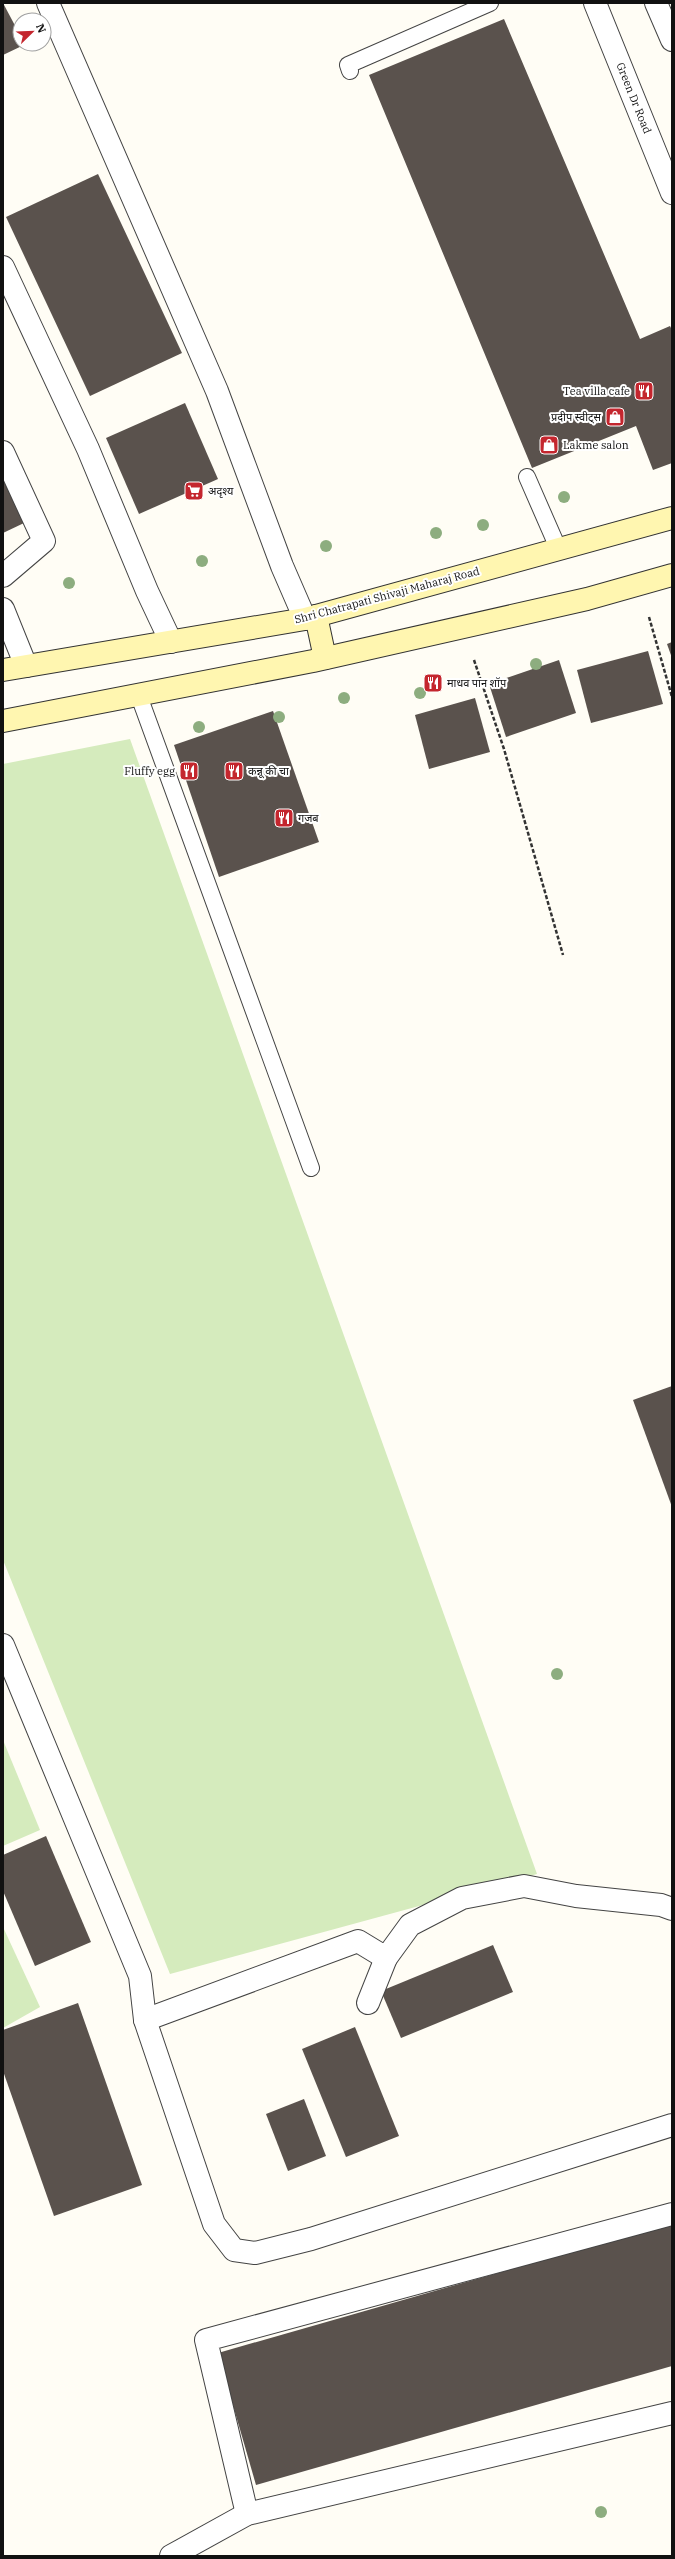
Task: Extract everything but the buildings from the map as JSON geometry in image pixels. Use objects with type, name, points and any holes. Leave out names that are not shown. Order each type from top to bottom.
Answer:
[{"type":"main road","name":"Shri Chatrapati Shivaji Maharaj Road","points":[[3,670],[310,618],[558,548],[672,518]]},
{"type":"main road","points":[[3,721],[139,696],[325,658],[587,599],[672,575]]},
{"type":"main road","points":[[310,618],[325,658]]},
{"type":"street","points":[[48,3],[217,391],[282,566],[310,618]]},
{"type":"street","name":"Green Dr Road","points":[[595,3],[668,171],[672,193]]},
{"type":"street","points":[[656,3],[672,40]]},
{"type":"street","points":[[3,267],[88,449],[147,591],[171,642]]},
{"type":"street","points":[[3,452],[44,541],[3,576]]},
{"type":"street","points":[[3,609],[26,666]]},
{"type":"street","points":[[3,1645],[140,1976],[145,2020],[214,2224],[234,2250],[255,2252],[311,2239],[672,2125]]},
{"type":"street","points":[[368,2004],[386,1958],[410,1925],[462,1898],[524,1886],[576,1896],[661,1905],[672,1909]]},
{"type":"street","points":[[145,2020],[358,1941],[386,1958]]},
{"type":"street","points":[[248,2514],[206,2340],[672,2214]]},
{"type":"street","points":[[171,2556],[248,2514],[672,2413]]},
{"type":"lane","points":[[350,71],[348,66],[490,3]]},
{"type":"lane","points":[[527,477],[558,548]]},
{"type":"lane","points":[[139,696],[311,1168]]},
{"type":"path","points":[[641,584],[672,697]]},
{"type":"path","points":[[464,627],[504,749],[563,955]]},
{"type":"green space","points":[[130,739],[537,1874],[170,1974],[3,1560],[3,764]]},
{"type":"green space","points":[[3,1740],[40,1830],[3,1846]]},
{"type":"green space","points":[[3,1927],[40,2007],[3,2028]]},
{"type":"place","name":"Tea villa cafe","points":[[644,391]]},
{"type":"place","name":"प्रदीप स्वीट्स","points":[[615,417]]},
{"type":"place","name":"Lakme salon","points":[[549,445]]},
{"type":"place","name":"अदृश्य","points":[[194,491]]},
{"type":"place","name":"माधव पान शॉप","points":[[433,683]]},
{"type":"place","name":"Fluffy egg","points":[[189,771]]},
{"type":"place","name":"कन्नू की चा","points":[[234,771]]},
{"type":"place","name":"गजब","points":[[284,818]]}]
